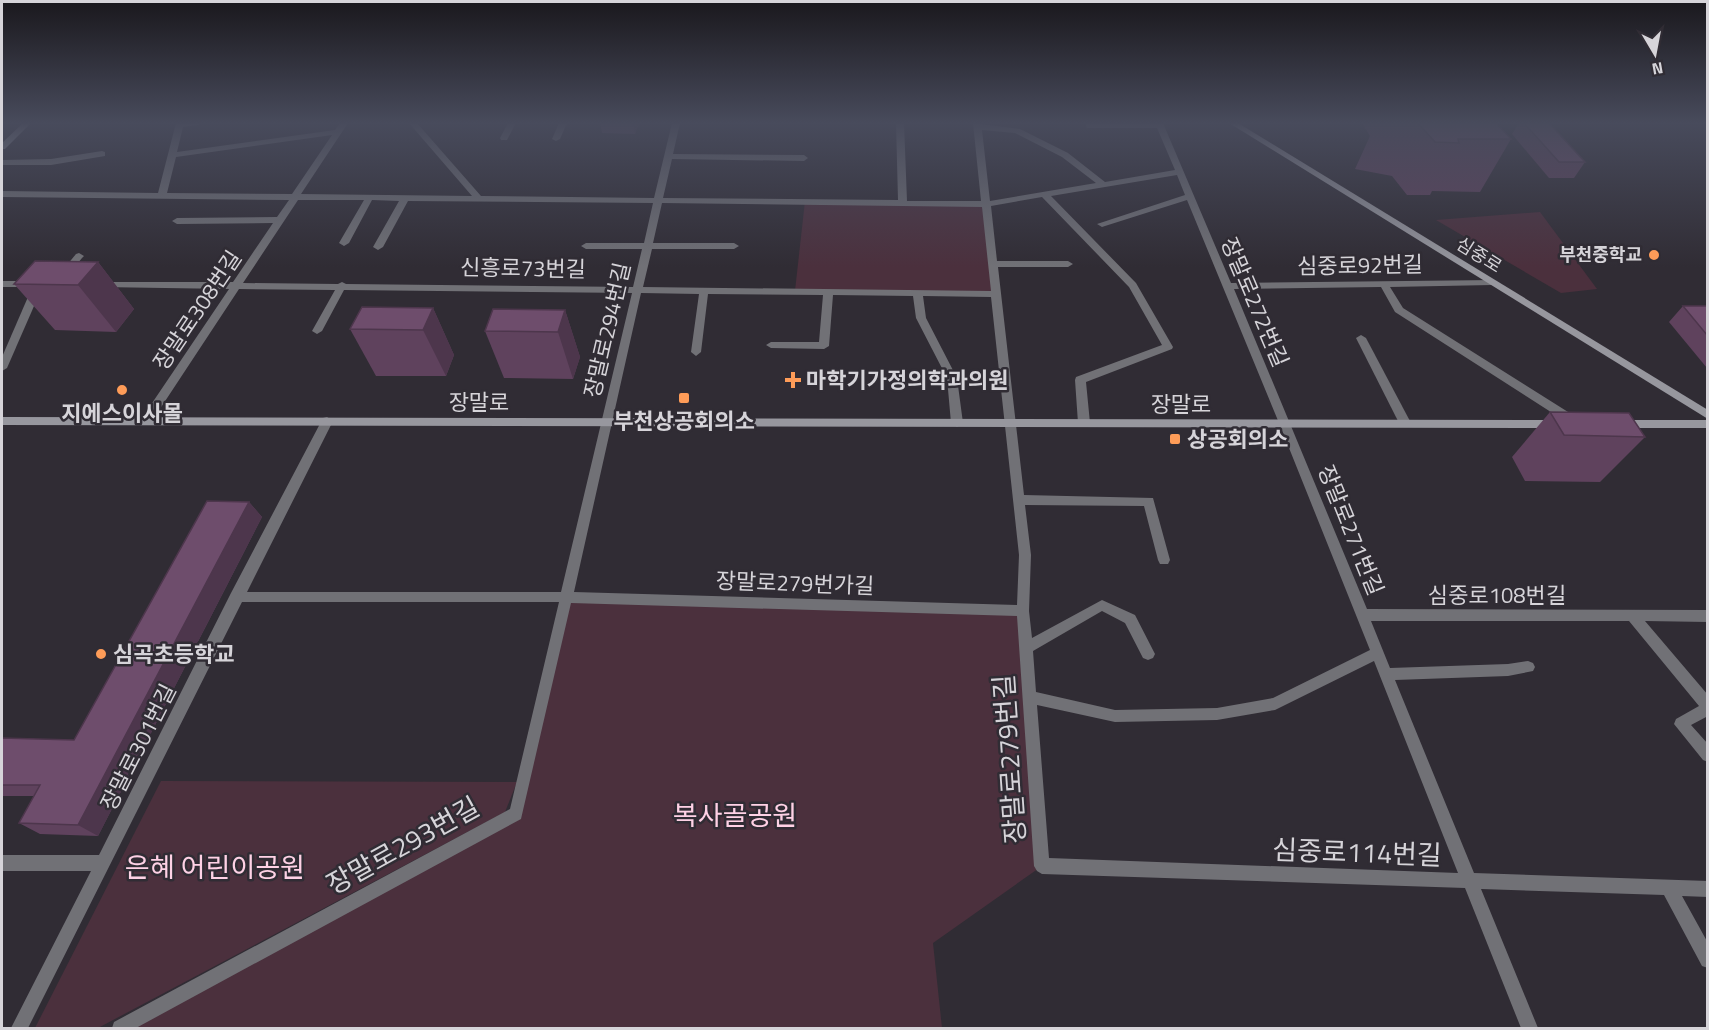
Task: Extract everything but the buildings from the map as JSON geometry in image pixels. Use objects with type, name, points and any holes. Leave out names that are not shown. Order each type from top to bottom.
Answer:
[{"type":"street","points":[[162,196],[168,171]]},
{"type":"street","name":"장말로308번길","points":[[146,421],[313,171]]},
{"type":"street","points":[[454,171],[477,198]]},
{"type":"street","name":"장말로294번길","points":[[606,422],[665,171]]},
{"type":"street","points":[[902,171],[903,203]]},
{"type":"street","name":"장말로279번길","points":[[982,171],[1025,555],[1023,611],[1042,866]]},
{"type":"street","points":[[1086,171],[1103,184]]},
{"type":"street","name":"심중로","points":[[1311,171],[1707,415]]},
{"type":"street","points":[[2,194],[986,204],[1180,172]]},
{"type":"street","name":"장말로272번길","points":[[1180,172],[1285,423]]},
{"type":"street","points":[[1044,194],[1133,285],[1168,347],[1080,380],[1084,423]]},
{"type":"street","points":[[1102,224],[1190,196]]},
{"type":"street","points":[[344,243],[370,197]]},
{"type":"street","points":[[378,247],[405,198]]},
{"type":"street","name":"장말로308번길","points":[[177,221],[281,220]]},
{"type":"street","name":"장말로294번길","points":[[586,246],[734,246]]},
{"type":"street","points":[[68,284],[56,284],[79,256]]},
{"type":"street","points":[[992,264],[1068,264]]},
{"type":"street","name":"심중로92번길","points":[[1227,286],[1492,282]]},
{"type":"street","points":[[2,284],[43,284],[2,368]]},
{"type":"street","name":"신흥로73번길","points":[[91,284],[996,294]]},
{"type":"street","points":[[118,293],[125,284]]},
{"type":"street","name":"장말로","points":[[2,421],[1578,424],[1399,310],[1384,284]]},
{"type":"street","points":[[316,331],[342,285]]},
{"type":"street","points":[[696,352],[704,290]]},
{"type":"street","points":[[771,345],[824,346],[828,292]]},
{"type":"street","points":[[918,293],[921,318],[951,378],[957,423]]},
{"type":"street","points":[[1361,338],[1405,423]]},
{"type":"street","name":"장말로301번길","points":[[19,1029],[327,421]]},
{"type":"street","name":"장말로293번길","points":[[120,1029],[516,814],[606,422]]},
{"type":"street","name":"장말로271번길","points":[[1285,423],[1529,1029]]},
{"type":"street","points":[[1613,424],[1707,424]]},
{"type":"street","points":[[1019,500],[1149,501],[1164,560]]},
{"type":"street","points":[[236,597],[565,597]]},
{"type":"street","name":"장말로279번가길","points":[[565,597],[1023,611]]},
{"type":"street","name":"장말로279번길","points":[[1026,648],[1102,605],[1130,619],[1148,654]]},
{"type":"street","name":"심중로108번길","points":[[1363,615],[1707,616]]},
{"type":"street","points":[[1632,616],[1707,707],[1681,724],[1707,755]]},
{"type":"street","points":[[1029,697],[1115,716],[1217,714],[1275,704],[1378,652]]},
{"type":"street","points":[[1386,674],[1508,670],[1527,667]]},
{"type":"street","points":[[2,863],[103,864]]},
{"type":"street","name":"심중로114번길","points":[[1042,866],[1470,883],[1707,889]]},
{"type":"street","points":[[1669,888],[1707,960]]},
{"type":"green space","points":[[805,201],[986,204],[996,294],[795,291]]},
{"type":"green space","points":[[1540,212],[1597,289],[1561,293],[1436,220]]},
{"type":"green space","name":"복사골공원","points":[[565,597],[1023,611],[1042,866],[933,943],[942,1028],[120,1028],[516,814]]},
{"type":"green space","name":"은혜 어린이공원","points":[[161,781],[517,782],[505,812],[98,1028],[35,1028]]},
{"type":"place","name":"부천중학교","points":[[1654,255]]},
{"type":"place","name":"마학기가정의학과의원","points":[[793,380]]},
{"type":"place","name":"지에스이사몰","points":[[122,390]]},
{"type":"place","name":"부천상공회의소","points":[[684,398]]},
{"type":"place","name":"상공회의소","points":[[1175,439]]},
{"type":"place","name":"심곡초등학교","points":[[101,654]]}]
